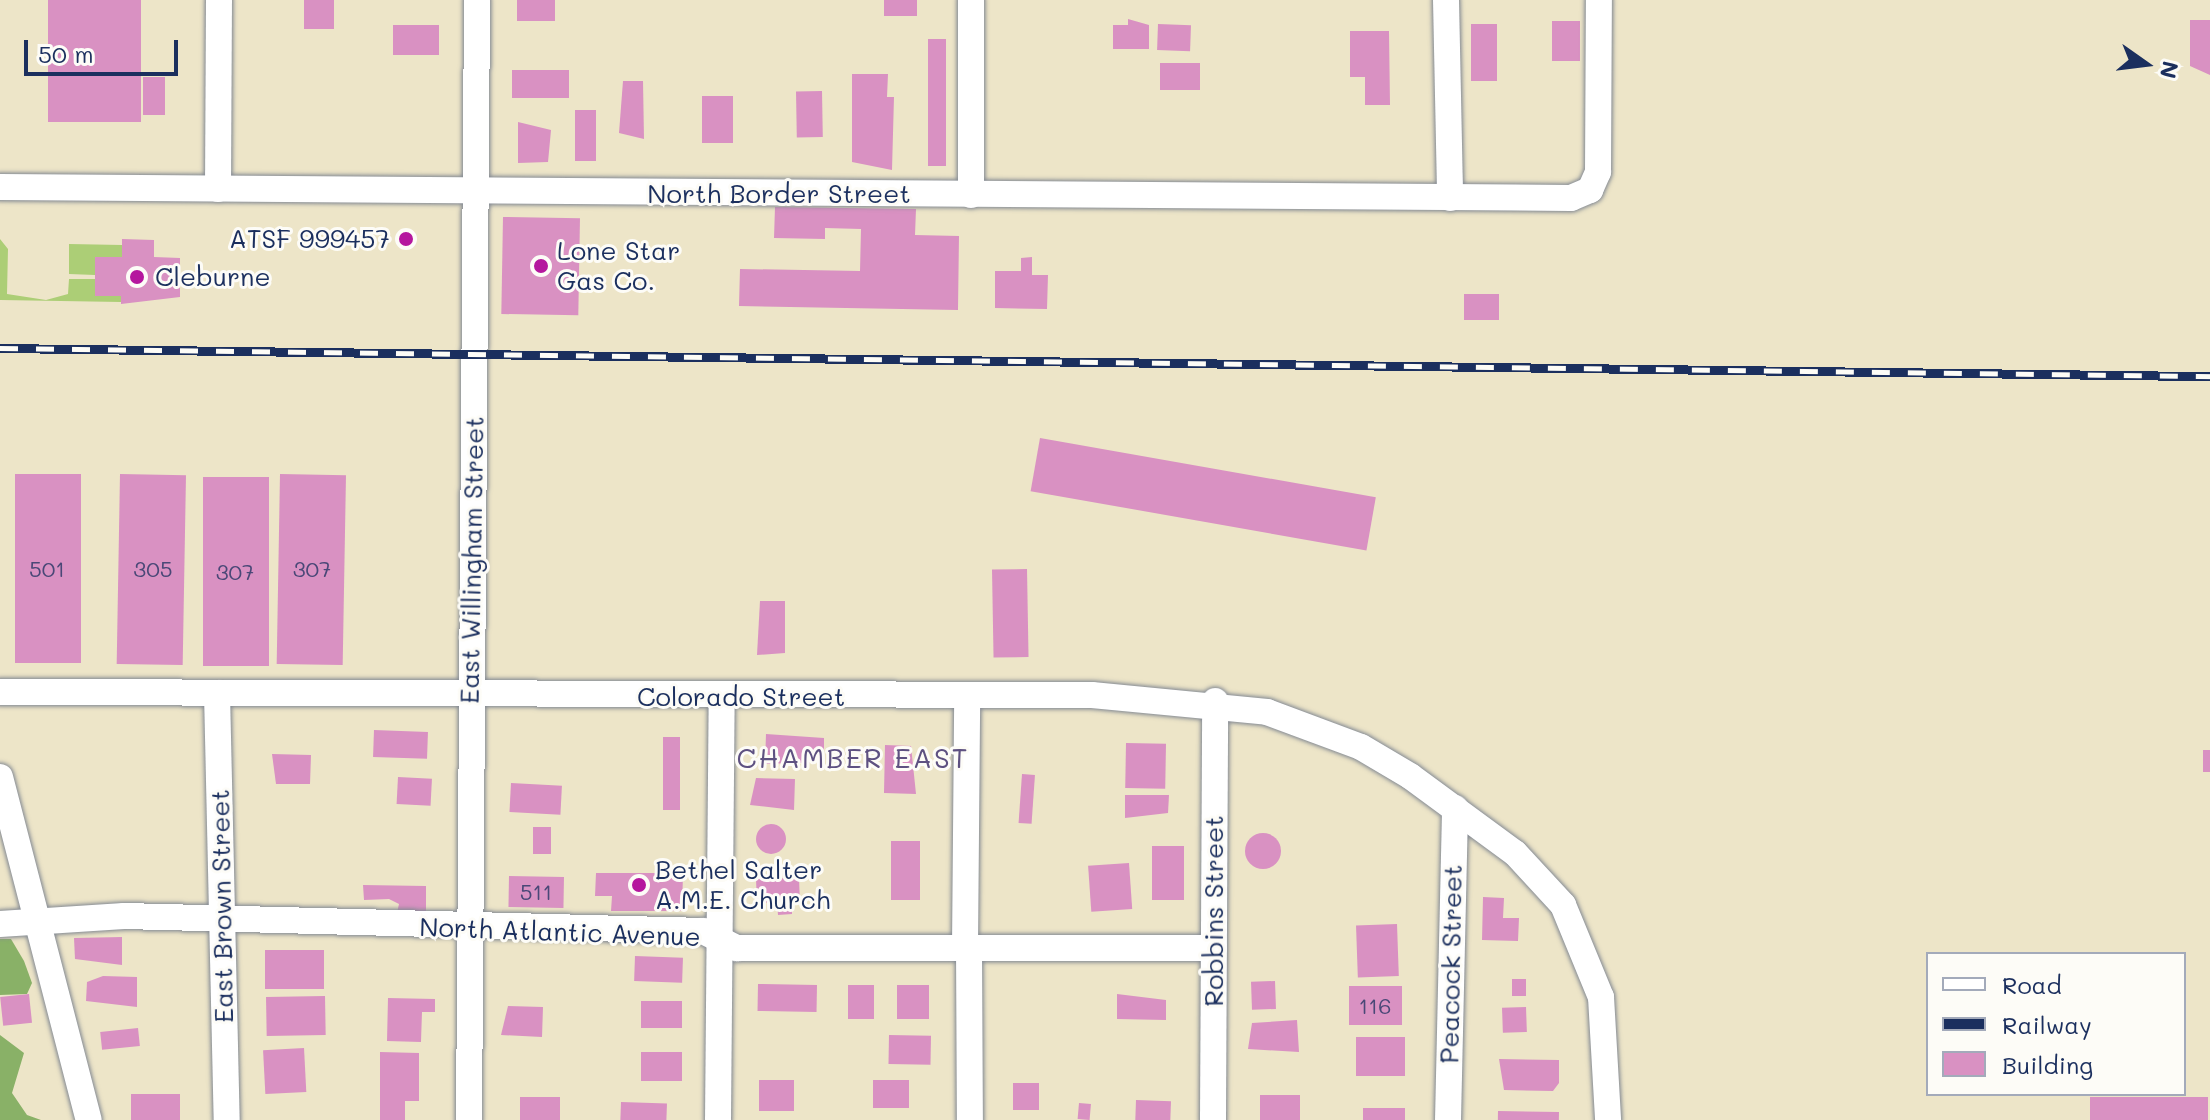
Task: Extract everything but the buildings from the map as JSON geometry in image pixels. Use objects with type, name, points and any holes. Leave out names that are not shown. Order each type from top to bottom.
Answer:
[{"type":"street","points":[[218,189],[219,0]]},
{"type":"street","name":"East Willingham Street","points":[[469,1120],[469,695],[477,0]]},
{"type":"street","points":[[971,0],[971,195]]},
{"type":"street","points":[[1446,0],[1450,198]]},
{"type":"street","name":"North Border Street","points":[[0,187],[477,193],[1581,196],[1598,172],[1599,0]]},
{"type":"street","name":"Colorado Street","points":[[0,692],[722,697],[967,695],[1215,701],[1361,747],[1455,808],[1515,853],[1579,933],[1601,997],[1608,1120]]},
{"type":"street","name":"East Brown Street","points":[[217,693],[227,1120]]},
{"type":"street","points":[[967,695],[970,1120]]},
{"type":"street","points":[[718,1120],[722,697]]},
{"type":"street","name":"Robbins Street","points":[[1213,1120],[1215,701]]},
{"type":"street","points":[[0,777],[34,922],[89,1120]]},
{"type":"street","name":"Peacock Street","points":[[1448,1120],[1455,808]]},
{"type":"street","name":"North Atlantic Avenue","points":[[0,924],[223,921],[470,930],[703,931],[737,948],[1214,948]]},
{"type":"green space","points":[[0,239],[8,249],[7,294],[46,300],[68,294],[69,279],[95,279],[95,296],[121,296],[121,302],[0,300]]},
{"type":"green space","points":[[69,244],[122,245],[122,257],[95,275],[69,274]]},
{"type":"green space","points":[[0,939],[11,939],[24,961],[32,983],[27,994],[0,995]]},
{"type":"green space","points":[[0,1035],[24,1053],[12,1093],[27,1115],[41,1120],[0,1120]]},
{"type":"railway","points":[[0,348],[2210,376]]},
{"type":"place","name":"ATSF 999457","points":[[406,239]]},
{"type":"place","name":"Lone Star Gas Co.","points":[[541,266]]},
{"type":"place","name":"Cleburne","points":[[137,277]]},
{"type":"place","name":"Bethel Salter A.M.E. Church","points":[[639,885]]},
{"type":"district","name":"CHAMBER EAST","points":[[853,757]]}]
